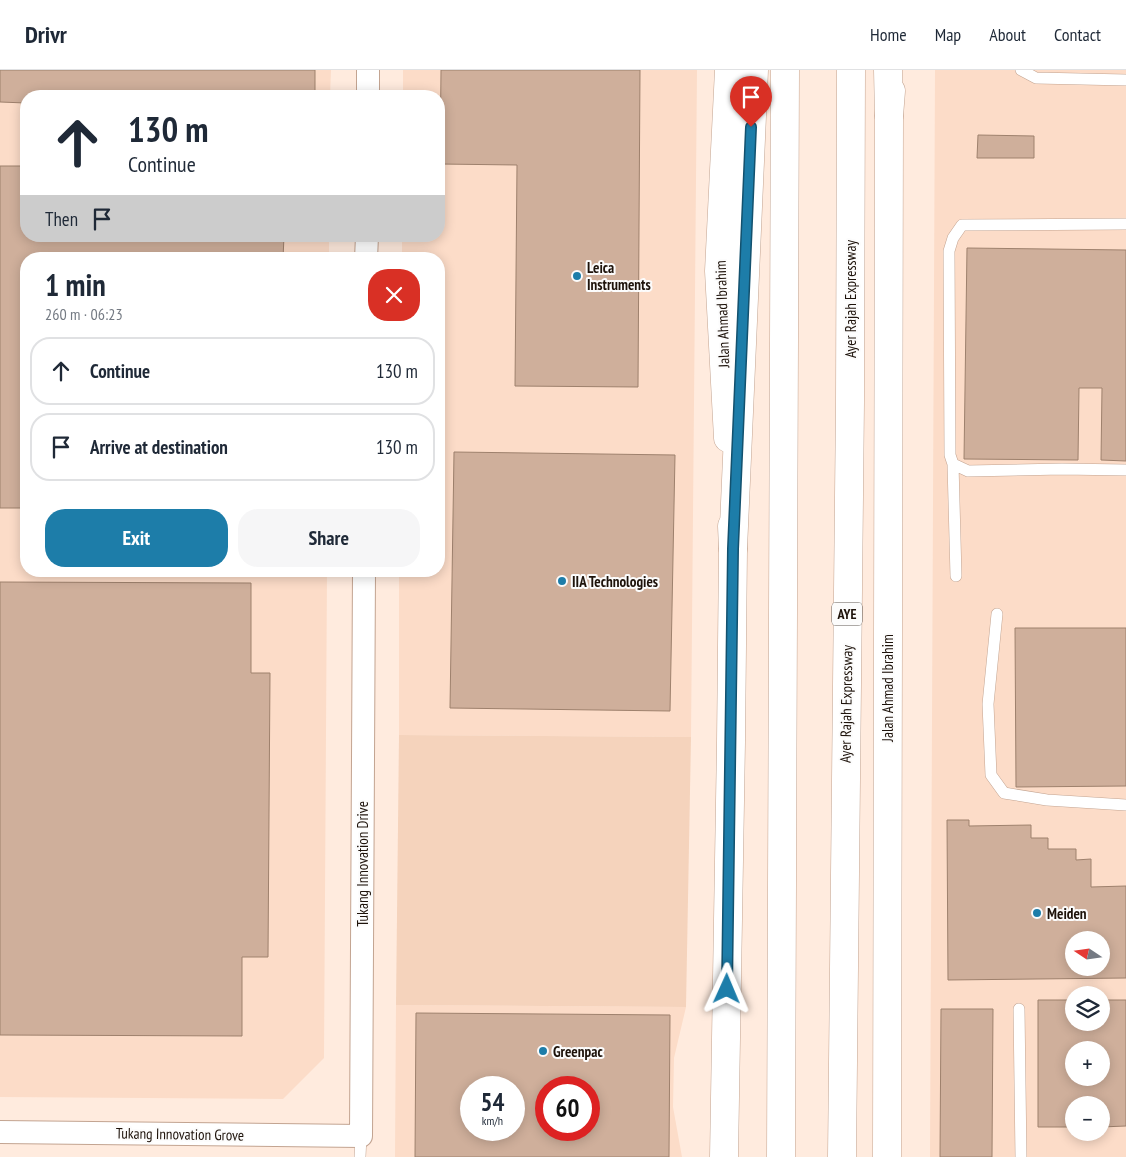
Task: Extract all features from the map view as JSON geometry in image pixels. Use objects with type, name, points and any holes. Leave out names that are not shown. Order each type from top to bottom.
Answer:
[{"type":"main road","name":"Jalan Ahmad Ibrahim","points":[[724,1157],[732,742],[733,549],[719,271],[729,70]]},
{"type":"main road","points":[[733,549],[754,70]]},
{"type":"main road","points":[[781,1157],[785,70]]},
{"type":"main road","name":"Ayer Rajah Expressway","points":[[842,1157],[850,402],[851,70]]},
{"type":"main road","points":[[888,70],[889,116]]},
{"type":"main road","name":"Jalan Ahmad Ibrahim","points":[[887,1157],[889,116],[893,70]]},
{"type":"street","points":[[368,70],[368,90]]},
{"type":"street","name":"Tukang Innovation Drive","points":[[360,1147],[364,577]]},
{"type":"street","name":"Tukang Innovation Grove","points":[[0,1132],[360,1147]]},
{"type":"lane","points":[[1021,70],[1036,78],[1126,80]]},
{"type":"lane","points":[[956,576],[953,464],[950,456],[949,251],[953,238],[962,225],[1126,224]]},
{"type":"lane","points":[[953,464],[968,471],[1126,470]]},
{"type":"lane","points":[[997,614],[988,704],[991,775],[1004,793],[1047,800],[1126,805]]},
{"type":"lane","points":[[1018,1009],[1021,1157]]},
{"type":"shaded area","points":[[0,70],[331,70],[330,90],[20,90],[20,242],[329,242],[329,252],[20,252],[20,577],[327,577],[324,1058],[283,1099],[0,1097]]},
{"type":"shaded area","points":[[403,70],[697,70],[691,737],[399,735],[399,577],[445,577],[445,252],[402,252],[402,242],[445,242],[445,90],[403,90]]},
{"type":"shaded area","points":[[935,70],[1126,70],[1126,1157],[930,1157]]},
{"type":"shaded area","points":[[399,735],[691,737],[686,1007],[396,1005]]},
{"type":"shaded area","name":"Greenpac","points":[[396,1005],[686,1007],[674,1058],[673,1107],[682,1157],[395,1157]]},
{"type":"building","points":[[0,70],[315,70],[315,90],[20,90],[20,103],[0,102]]},
{"type":"building","name":"Leica Instruments","points":[[441,70],[640,70],[638,387],[515,386],[517,165],[445,164],[445,90],[441,90]]},
{"type":"building","points":[[978,135],[1034,136],[1034,158],[977,158]]},
{"type":"building","points":[[0,166],[20,166],[20,242],[284,242],[283,252],[20,252],[20,508],[0,508]]},
{"type":"building","points":[[967,248],[1126,250],[1126,461],[1101,460],[1102,388],[1079,388],[1078,460],[964,459]]},
{"type":"building","name":"IIA Technologies","points":[[454,452],[675,455],[670,711],[450,708]]},
{"type":"building","points":[[0,582],[251,583],[251,673],[270,673],[268,957],[242,957],[242,1036],[0,1035]]},
{"type":"building","points":[[1015,628],[1126,628],[1126,786],[1016,787]]},
{"type":"building","name":"Meiden","points":[[947,820],[969,820],[969,826],[1031,825],[1031,838],[1048,838],[1048,849],[1076,849],[1076,860],[1091,859],[1091,887],[1126,886],[1126,978],[948,980]]},
{"type":"building","points":[[1038,1000],[1065,1000],[1065,1031],[1110,1031],[1110,1000],[1126,1000],[1126,1126],[1110,1127],[1110,1096],[1065,1096],[1065,1127],[1038,1127]]},
{"type":"building","points":[[941,1009],[993,1009],[992,1157],[940,1157]]},
{"type":"building","name":"Greenpac","points":[[416,1013],[670,1015],[669,1157],[415,1157]]},
{"type":"place","name":"Leica Instruments","points":[[577,276]]},
{"type":"place","name":"IIA Technologies","points":[[562,581]]},
{"type":"place","name":"Meiden","points":[[1037,913]]},
{"type":"place","name":"Greenpac","points":[[543,1051]]},
{"type":"route","points":[[727,989],[732,742],[733,549],[751,127]]}]
